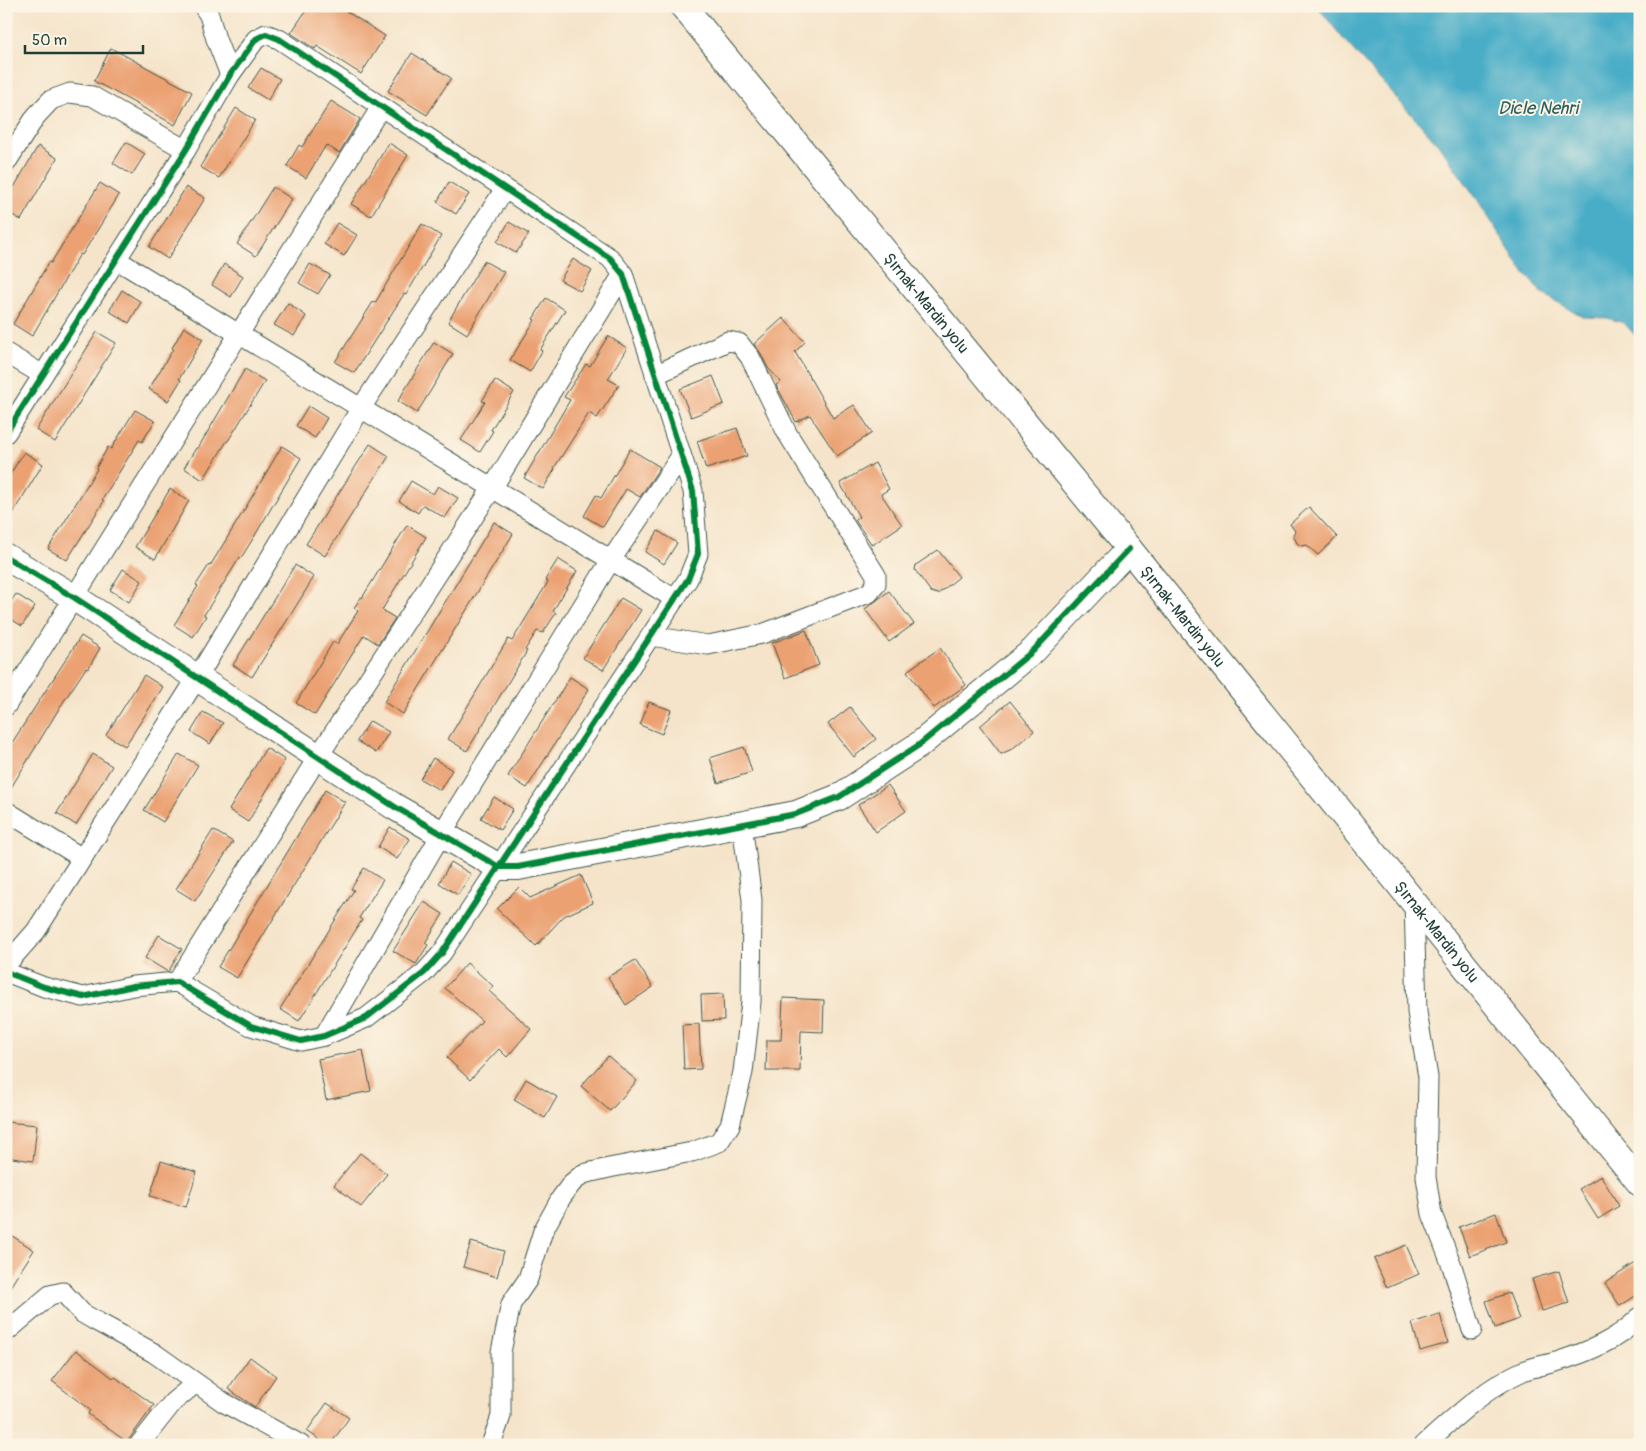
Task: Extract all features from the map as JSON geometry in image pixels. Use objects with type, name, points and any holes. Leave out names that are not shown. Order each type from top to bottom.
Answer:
[{"type":"main road","name":"Şırnak-Mardin yolu","points":[[683,6],[1129,549],[1640,1183]]},
{"type":"main road","points":[[6,557],[75,598],[395,807],[499,867],[518,867],[796,814],[839,797],[919,745],[1033,651],[1129,549]]},
{"type":"street","points":[[202,6],[209,15],[230,75]]},
{"type":"street","points":[[6,433],[186,150],[230,75],[256,40],[266,34],[279,39],[610,258],[623,274],[692,491],[698,554],[688,579],[442,953],[424,973],[366,1018],[324,1036],[301,1040],[251,1026],[177,982],[133,986],[83,997],[44,986],[6,972]]},
{"type":"street","points":[[6,163],[36,116],[51,100],[70,93],[92,96],[186,150]]},
{"type":"street","points":[[6,706],[381,107]]},
{"type":"street","points":[[6,964],[36,931],[197,678],[361,408],[505,189]]},
{"type":"street","points":[[117,260],[675,599]]},
{"type":"street","points":[[177,982],[318,757],[493,487],[623,274]]},
{"type":"street","points":[[651,636],[708,645],[762,634],[868,593],[876,584],[876,575],[788,433],[750,357],[739,343],[728,341],[655,376]]},
{"type":"street","points":[[6,352],[43,375]]},
{"type":"street","points":[[324,1036],[442,834],[612,560],[681,456]]},
{"type":"street","points":[[6,811],[82,858]]},
{"type":"street","points":[[491,1445],[501,1416],[501,1352],[511,1304],[528,1279],[543,1231],[561,1198],[572,1183],[583,1174],[692,1152],[719,1142],[730,1125],[743,1072],[751,1002],[752,900],[742,824]]},
{"type":"street","points":[[1414,901],[1417,1012],[1428,1077],[1426,1177],[1432,1214],[1452,1266],[1472,1330]]},
{"type":"street","points":[[6,1332],[50,1294],[63,1292],[82,1313],[154,1353],[223,1402],[302,1445]]},
{"type":"street","points":[[1424,1445],[1461,1412],[1495,1386],[1523,1371],[1588,1352],[1621,1334],[1640,1317]]},
{"type":"street","points":[[139,1445],[172,1402],[196,1383]]},
{"type":"water","name":"Dicle Nehri","points":[[1317,6],[1640,6],[1640,345],[1636,336],[1624,323],[1607,318],[1584,317],[1543,294],[1520,267],[1477,199],[1438,144],[1345,41]]},
{"type":"building","points":[[309,6],[338,6],[385,36],[361,74],[317,46],[315,49],[291,33]]},
{"type":"building","points":[[111,48],[192,92],[175,125],[94,81]]},
{"type":"building","points":[[412,53],[451,78],[427,115],[388,91]]},
{"type":"building","points":[[261,68],[280,79],[268,100],[248,88]]},
{"type":"building","points":[[331,101],[360,119],[339,153],[326,145],[306,178],[287,166],[299,145],[302,147]]},
{"type":"building","points":[[236,108],[255,120],[219,178],[200,167]]},
{"type":"building","points":[[126,142],[145,154],[132,175],[113,163]]},
{"type":"building","points":[[389,143],[408,155],[371,216],[351,204]]},
{"type":"building","points":[[38,146],[57,158],[21,220],[6,211],[6,201]]},
{"type":"building","points":[[449,182],[469,194],[456,214],[437,202]]},
{"type":"building","points":[[100,183],[119,195],[82,255],[80,254],[32,336],[13,324],[49,262],[51,263]]},
{"type":"building","points":[[186,187],[205,198],[168,259],[149,247]]},
{"type":"building","points":[[273,187],[292,199],[256,256],[237,244]]},
{"type":"building","points":[[509,222],[529,234],[516,253],[497,242]]},
{"type":"building","points":[[337,223],[357,235],[344,256],[324,244]]},
{"type":"building","points":[[422,224],[441,236],[406,295],[404,294],[354,373],[335,362],[373,302],[375,303]]},
{"type":"building","points":[[573,259],[592,271],[580,291],[560,280]]},
{"type":"building","points":[[484,261],[504,272],[467,334],[448,322]]},
{"type":"building","points":[[224,264],[243,276],[231,297],[212,285]]},
{"type":"building","points":[[310,264],[330,275],[318,294],[299,283]]},
{"type":"building","points":[[122,290],[141,302],[129,323],[109,311]]},
{"type":"building","points":[[546,298],[565,310],[540,350],[542,351],[530,372],[510,360],[535,320],[533,319]]},
{"type":"building","points":[[288,303],[306,316],[294,336],[274,325]]},
{"type":"building","points":[[783,318],[805,342],[795,352],[833,418],[854,405],[872,433],[837,456],[810,415],[796,422],[776,385],[781,382],[768,368],[754,344]]},
{"type":"building","points":[[184,327],[203,339],[168,401],[149,389]]},
{"type":"building","points":[[97,332],[116,343],[55,442],[36,430]]},
{"type":"building","points":[[608,336],[627,348],[608,379],[619,385],[597,418],[589,413],[543,489],[524,478],[570,400],[564,397],[586,364],[590,366]]},
{"type":"building","points":[[434,342],[453,354],[417,413],[398,401]]},
{"type":"building","points":[[245,369],[265,381],[203,480],[184,468]]},
{"type":"building","points":[[713,376],[724,404],[691,417],[680,389]]},
{"type":"building","points":[[495,380],[514,392],[480,452],[461,440],[485,402],[482,401]]},
{"type":"building","points":[[308,406],[327,418],[315,438],[296,426]]},
{"type":"building","points":[[135,410],[155,421],[142,442],[139,440],[67,560],[48,549],[97,469],[108,447],[111,449]]},
{"type":"building","points":[[737,428],[747,456],[706,469],[697,441]]},
{"type":"building","points":[[370,444],[389,456],[325,556],[306,544]]},
{"type":"building","points":[[282,446],[301,458],[254,537],[204,615],[206,616],[193,637],[174,625],[198,586],[196,585],[210,566]]},
{"type":"building","points":[[630,449],[660,467],[640,497],[626,489],[603,527],[584,516],[596,495],[601,498]]},
{"type":"building","points":[[24,452],[43,464],[6,524],[6,481]]},
{"type":"building","points":[[875,463],[889,489],[881,494],[902,525],[872,545],[855,520],[859,517],[840,483]]},
{"type":"building","points":[[411,481],[433,494],[438,486],[458,498],[445,518],[423,505],[418,513],[399,501]]},
{"type":"building","points":[[170,489],[189,501],[155,559],[135,547]]},
{"type":"building","points":[[1309,507],[1337,537],[1318,555],[1307,545],[1301,546],[1297,543],[1293,535],[1295,531],[1290,524]]},
{"type":"building","points":[[494,522],[513,534],[403,714],[384,702]]},
{"type":"building","points":[[407,525],[426,537],[382,610],[395,618],[378,644],[364,635],[315,715],[296,703],[333,642],[337,644],[358,611],[354,608]]},
{"type":"building","points":[[658,531],[677,543],[664,564],[645,552]]},
{"type":"building","points":[[938,550],[959,577],[938,594],[931,592],[915,570],[916,565]]},
{"type":"building","points":[[558,559],[577,571],[553,611],[556,613],[543,633],[537,631],[467,751],[448,739],[508,639],[512,641],[548,582],[545,580]]},
{"type":"building","points":[[295,565],[314,577],[252,677],[233,665]]},
{"type":"building","points":[[123,569],[142,581],[129,602],[110,590]]},
{"type":"building","points":[[889,591],[914,624],[889,642],[865,609]]},
{"type":"building","points":[[16,594],[35,606],[22,626],[6,616],[6,609]]},
{"type":"building","points":[[621,598],[641,610],[603,670],[583,658]]},
{"type":"building","points":[[806,630],[819,665],[785,678],[772,643]]},
{"type":"building","points":[[81,636],[100,648],[88,669],[86,668],[60,707],[6,796],[6,752]]},
{"type":"building","points":[[940,648],[966,685],[934,708],[907,671]]},
{"type":"building","points":[[144,675],[163,687],[125,746],[106,735]]},
{"type":"building","points":[[570,677],[589,689],[527,788],[508,776]]},
{"type":"building","points":[[1010,701],[1034,731],[1012,749],[1001,754],[980,726]]},
{"type":"building","points":[[649,702],[671,710],[662,734],[640,725]]},
{"type":"building","points":[[850,707],[876,739],[854,757],[828,724]]},
{"type":"building","points":[[203,712],[223,723],[210,744],[191,732]]},
{"type":"building","points":[[370,721],[389,732],[376,753],[357,741]]},
{"type":"building","points":[[744,747],[752,772],[718,783],[710,758]]},
{"type":"building","points":[[266,748],[285,760],[248,822],[229,810]]},
{"type":"building","points":[[93,754],[112,766],[76,825],[57,813]]},
{"type":"building","points":[[179,754],[198,765],[163,822],[144,810]]},
{"type":"building","points":[[433,758],[452,770],[440,790],[420,779]]},
{"type":"building","points":[[888,785],[906,811],[876,832],[858,805]]},
{"type":"building","points":[[325,790],[345,802],[237,978],[218,967]]},
{"type":"building","points":[[494,797],[513,809],[500,830],[481,818]]},
{"type":"building","points":[[390,827],[410,839],[397,859],[378,847]]},
{"type":"building","points":[[213,830],[233,842],[195,901],[176,889]]},
{"type":"building","points":[[451,862],[471,874],[458,895],[439,883]]},
{"type":"building","points":[[364,868],[383,880],[359,918],[362,920],[299,1021],[280,1009],[354,890],[351,889]]},
{"type":"building","points":[[581,875],[593,903],[564,916],[536,946],[497,909],[519,887],[530,898]]},
{"type":"building","points":[[424,902],[443,914],[425,943],[428,945],[416,964],[393,951]]},
{"type":"building","points":[[159,935],[182,949],[168,972],[145,958]]},
{"type":"building","points":[[635,960],[653,987],[626,1005],[608,977]]},
{"type":"building","points":[[467,963],[493,986],[489,991],[531,1029],[507,1057],[499,1049],[470,1080],[447,1058],[482,1021],[445,988]]},
{"type":"building","points":[[723,994],[724,1020],[702,1021],[701,995]]},
{"type":"building","points":[[783,998],[824,1000],[823,1032],[801,1031],[800,1071],[766,1071],[767,1040],[781,1040]]},
{"type":"building","points":[[699,1024],[701,1069],[684,1070],[682,1025]]},
{"type":"building","points":[[363,1050],[371,1091],[326,1100],[318,1059]]},
{"type":"building","points":[[608,1056],[637,1081],[610,1111],[581,1086]]},
{"type":"building","points":[[526,1079],[557,1097],[545,1118],[514,1100]]},
{"type":"building","points":[[6,1122],[37,1125],[33,1161],[6,1157]]},
{"type":"building","points":[[360,1153],[387,1174],[361,1207],[334,1185]]},
{"type":"building","points":[[161,1161],[197,1172],[186,1207],[150,1196]]},
{"type":"building","points":[[1601,1176],[1619,1206],[1598,1219],[1579,1189]]},
{"type":"building","points":[[1496,1213],[1506,1242],[1470,1256],[1459,1227]]},
{"type":"building","points":[[6,1232],[34,1250],[6,1293]]},
{"type":"building","points":[[471,1242],[504,1251],[497,1277],[463,1267]]},
{"type":"building","points":[[1406,1245],[1419,1274],[1387,1288],[1374,1259]]},
{"type":"building","points":[[1640,1260],[1640,1293],[1620,1306],[1605,1283]]},
{"type":"building","points":[[1559,1271],[1569,1303],[1542,1311],[1532,1279]]},
{"type":"building","points":[[1509,1293],[1519,1319],[1495,1328],[1486,1301]]},
{"type":"building","points":[[1440,1314],[1448,1343],[1420,1351],[1412,1323]]},
{"type":"building","points":[[76,1350],[113,1378],[115,1377],[154,1405],[127,1442],[88,1414],[90,1410],[52,1381]]},
{"type":"building","points":[[250,1357],[276,1376],[255,1407],[228,1389]]},
{"type":"building","points":[[327,1403],[349,1418],[330,1445],[327,1445],[307,1431]]},
{"type":"cycle path","points":[[6,433],[186,150],[230,75],[256,39],[266,34],[279,39],[610,258],[623,274],[693,491],[698,554],[688,579],[442,953],[424,973],[366,1018],[324,1036],[301,1041],[251,1026],[177,982],[133,986],[83,997],[44,987],[6,972]]},
{"type":"cycle path","points":[[6,557],[75,598],[395,807],[499,867],[518,867],[796,814],[839,797],[919,745],[1033,651],[1129,549]]}]
